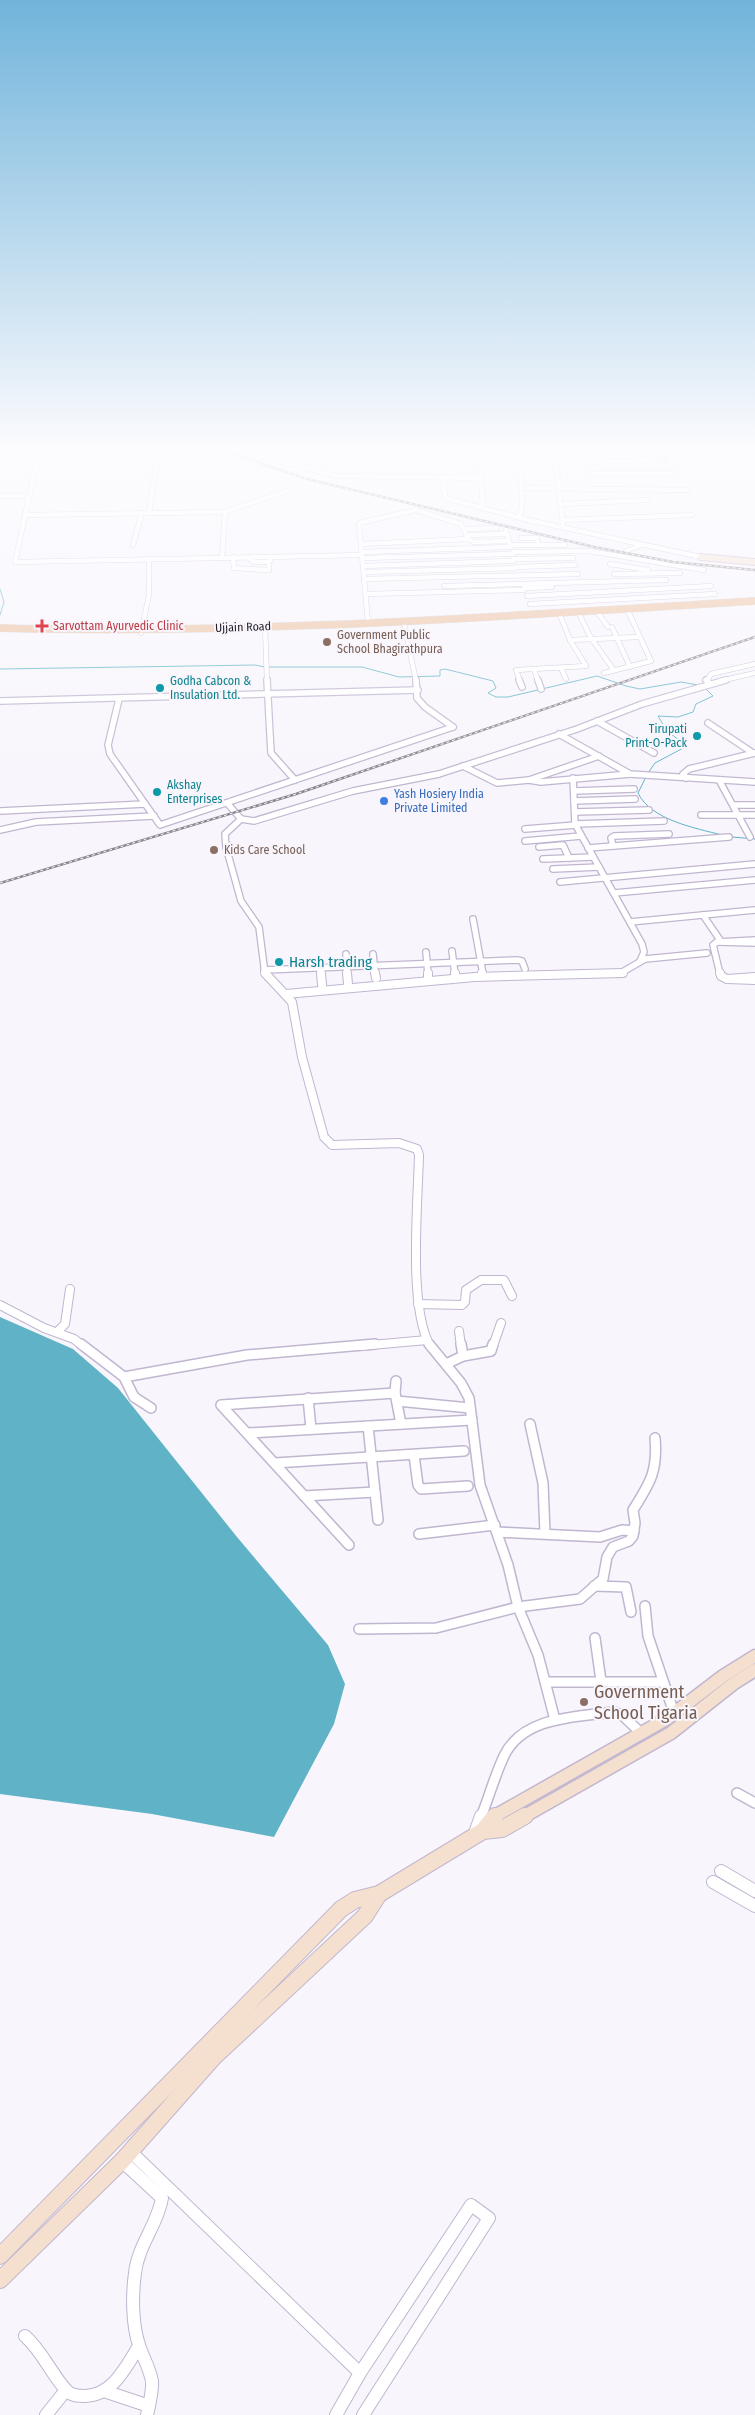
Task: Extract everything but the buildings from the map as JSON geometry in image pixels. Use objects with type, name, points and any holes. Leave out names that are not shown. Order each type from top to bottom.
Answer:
[{"type":"main road","name":"Ujjain Road","points":[[266,628],[755,602]]},
{"type":"main road","name":"Ujjain Road","points":[[0,629],[141,632],[266,628],[579,614],[755,602]]},
{"type":"main road","points":[[479,1834],[493,1817],[674,1713],[723,1676],[755,1656]]},
{"type":"main road","points":[[0,2256],[341,1909],[355,1900],[379,1894],[479,1834],[502,1829],[671,1733],[733,1684],[755,1670]]},
{"type":"main road","points":[[0,2280],[126,2156],[213,2058],[365,1916],[379,1894]]},
{"type":"street","points":[[15,562],[31,562]]},
{"type":"street","points":[[66,569],[67,562]]},
{"type":"street","points":[[141,632],[149,595],[150,562]]},
{"type":"street","points":[[234,562],[234,568],[239,570],[269,570],[269,562],[252,562]]},
{"type":"street","points":[[363,562],[368,622]]},
{"type":"street","points":[[363,566],[451,562]]},
{"type":"street","points":[[515,562],[533,614]]},
{"type":"street","points":[[574,562],[580,584]]},
{"type":"street","points":[[649,562],[704,570]]},
{"type":"street","points":[[444,563],[443,578],[446,593]]},
{"type":"street","points":[[610,564],[663,573]]},
{"type":"street","points":[[610,564],[617,582]]},
{"type":"street","points":[[364,572],[575,566]]},
{"type":"street","points":[[676,566],[688,588]]},
{"type":"street","points":[[663,573],[670,588]]},
{"type":"street","points":[[614,574],[680,573]]},
{"type":"street","points":[[364,580],[578,574]]},
{"type":"street","points":[[366,594],[446,593],[666,580]]},
{"type":"street","points":[[444,586],[521,582],[580,584]]},
{"type":"street","points":[[527,596],[710,586]]},
{"type":"street","points":[[530,604],[714,594]]},
{"type":"street","points":[[604,673],[652,660],[628,611]]},
{"type":"street","points":[[598,612],[616,637],[630,667]]},
{"type":"street","points":[[579,614],[612,669],[611,671]]},
{"type":"street","points":[[522,687],[516,670],[586,666],[570,640],[560,615]]},
{"type":"street","points":[[119,699],[108,745],[110,754],[160,825],[228,804],[453,727],[425,707],[417,698],[418,690],[413,678],[404,623]]},
{"type":"street","points":[[266,628],[267,722],[271,753],[295,780]]},
{"type":"street","points":[[570,640],[639,636]]},
{"type":"street","points":[[709,684],[706,680],[712,674],[755,664]]},
{"type":"street","points":[[561,668],[566,679]]},
{"type":"street","points":[[534,669],[541,689]]},
{"type":"street","points":[[228,804],[241,819],[254,820],[353,791],[413,780],[462,766],[701,685],[755,673]]},
{"type":"street","points":[[0,701],[418,690]]},
{"type":"street","points":[[597,721],[654,753]]},
{"type":"street","points":[[708,723],[754,753]]},
{"type":"street","points":[[559,734],[630,774]]},
{"type":"street","points":[[686,778],[683,774],[689,769],[754,753]]},
{"type":"street","points":[[462,766],[497,783],[529,780],[599,756]]},
{"type":"street","points":[[529,780],[541,782],[640,774],[755,782]]},
{"type":"street","points":[[574,778],[575,825],[642,944],[644,952],[640,961]]},
{"type":"street","points":[[719,780],[740,815],[750,837]]},
{"type":"street","points":[[574,790],[634,789]]},
{"type":"street","points":[[574,802],[635,799]]},
{"type":"street","points":[[0,809],[144,802]]},
{"type":"street","points":[[734,805],[755,804]]},
{"type":"street","points":[[575,812],[649,810]]},
{"type":"street","points":[[701,815],[755,815]]},
{"type":"street","points":[[0,830],[36,822],[154,816]]},
{"type":"street","points":[[241,819],[224,837],[241,901],[259,927],[266,977],[286,994],[292,1002],[302,1058],[324,1137],[332,1145],[399,1143],[417,1149],[418,1304],[427,1340],[464,1386],[472,1420],[480,1485],[496,1529],[518,1607],[532,1638],[546,1682],[555,1720]]},
{"type":"street","points":[[525,829],[664,821]]},
{"type":"street","points":[[613,846],[611,839],[614,836],[669,834]]},
{"type":"street","points":[[525,841],[582,836]]},
{"type":"street","points":[[588,848],[729,837]]},
{"type":"street","points":[[539,847],[563,845],[569,858]]},
{"type":"street","points":[[543,859],[593,857]]},
{"type":"street","points":[[560,882],[755,864]]},
{"type":"street","points":[[553,870],[599,867]]},
{"type":"street","points":[[614,893],[755,880]]},
{"type":"street","points":[[630,922],[755,910]]},
{"type":"street","points":[[703,915],[718,941]]},
{"type":"street","points":[[473,919],[483,976]]},
{"type":"street","points":[[755,941],[718,941],[713,945],[721,976],[727,979],[755,979]]},
{"type":"street","points":[[452,951],[456,978]]},
{"type":"street","points":[[426,952],[428,977]]},
{"type":"street","points":[[286,994],[483,976],[618,974],[625,972],[640,961],[652,958],[707,953]]},
{"type":"street","points":[[346,954],[348,984]]},
{"type":"street","points":[[373,954],[376,978]]},
{"type":"street","points":[[264,970],[521,960],[525,969]]},
{"type":"street","points":[[320,968],[322,985]]},
{"type":"street","points":[[418,1304],[462,1305],[465,1302],[466,1290],[485,1279],[504,1280],[512,1296]]},
{"type":"street","points":[[57,1332],[64,1324],[70,1289]]},
{"type":"street","points":[[0,1305],[44,1328],[74,1339],[124,1377],[134,1397],[151,1408]]},
{"type":"street","points":[[446,1364],[462,1356],[483,1354],[491,1351],[501,1324]]},
{"type":"street","points":[[460,1331],[462,1356]]},
{"type":"street","points":[[124,1377],[247,1355],[427,1340]]},
{"type":"street","points":[[396,1380],[396,1397],[401,1424]]},
{"type":"street","points":[[349,1546],[248,1433],[222,1408],[223,1404],[308,1398],[396,1397],[470,1408]]},
{"type":"street","points":[[308,1398],[311,1429]]},
{"type":"street","points":[[248,1433],[472,1420]]},
{"type":"street","points":[[530,1424],[542,1483],[545,1533]]},
{"type":"street","points":[[368,1426],[378,1520]]},
{"type":"street","points":[[359,1629],[436,1628],[518,1607],[580,1600],[603,1579],[607,1557],[613,1547],[629,1541],[634,1531],[634,1505],[649,1485],[657,1460],[656,1438]]},
{"type":"street","points":[[275,1463],[464,1451]]},
{"type":"street","points":[[414,1455],[418,1485],[421,1489],[468,1486]]},
{"type":"street","points":[[304,1496],[375,1492]]},
{"type":"street","points":[[419,1534],[496,1529],[605,1536],[622,1530],[634,1531]]},
{"type":"street","points":[[605,1536],[613,1547]]},
{"type":"street","points":[[594,1586],[626,1587],[631,1612]]},
{"type":"street","points":[[645,1606],[648,1636],[674,1713]]},
{"type":"street","points":[[595,1638],[601,1680]]},
{"type":"street","points":[[546,1682],[601,1680],[663,1682]]},
{"type":"street","points":[[479,1834],[505,1754],[517,1739],[527,1732],[555,1720],[614,1712],[622,1715],[641,1733]]},
{"type":"street","points":[[737,1793],[755,1803]]},
{"type":"street","points":[[721,1871],[755,1891]]},
{"type":"street","points":[[713,1882],[755,1906]]},
{"type":"street","points":[[104,2391],[148,2411],[152,2383],[150,2371],[139,2346],[134,2317],[138,2254],[160,2210],[162,2198],[126,2156]]},
{"type":"street","points":[[126,2156],[360,2373]]},
{"type":"street","points":[[336,2415],[360,2373],[366,2367],[471,2205],[489,2218],[363,2415]]},
{"type":"street","points":[[25,2336],[38,2346],[66,2390],[74,2396],[90,2397],[104,2391],[110,2386],[139,2346]]},
{"type":"street","points":[[46,2415],[66,2390]]},
{"type":"water","points":[[0,1317],[73,1349],[118,1388],[237,1537],[328,1645],[345,1684],[334,1724],[274,1837],[152,1814],[0,1794]]},
{"type":"waterway","points":[[0,589],[4,602],[0,615]]},
{"type":"waterway","points":[[0,669],[255,665],[265,667],[362,667],[399,677],[440,676],[440,670],[445,669],[493,681],[496,688],[488,693],[496,697],[508,697],[597,676],[640,689],[681,682],[698,685]]},
{"type":"waterway","points":[[648,773],[655,763],[687,746],[667,731],[658,716],[678,717],[693,712],[696,704],[713,696],[705,688]]},
{"type":"waterway","points":[[646,777],[638,793],[653,810],[675,822],[722,835]]},
{"type":"waterway","points":[[732,837],[755,839]]},
{"type":"railway","points":[[671,562],[755,570]]},
{"type":"railway","points":[[0,883],[296,794],[755,637]]},
{"type":"place","name":"Sarvottam Ayurvedic Clinic","points":[[42,626]]},
{"type":"place","name":"Government Public School Bhagirathpura","points":[[327,642]]},
{"type":"place","name":"Godha Cabcon & Insulation Ltd.","points":[[160,688]]},
{"type":"place","name":"Tirupati Print-O-Pack","points":[[697,736]]},
{"type":"place","name":"Akshay Enterprises","points":[[157,792]]},
{"type":"place","name":"Yash Hosiery India Private Limited","points":[[384,801]]},
{"type":"place","name":"Kids Care School","points":[[214,850]]},
{"type":"place","name":"Harsh trading","points":[[279,962]]},
{"type":"place","name":"Government School Tigaria","points":[[584,1702]]}]
